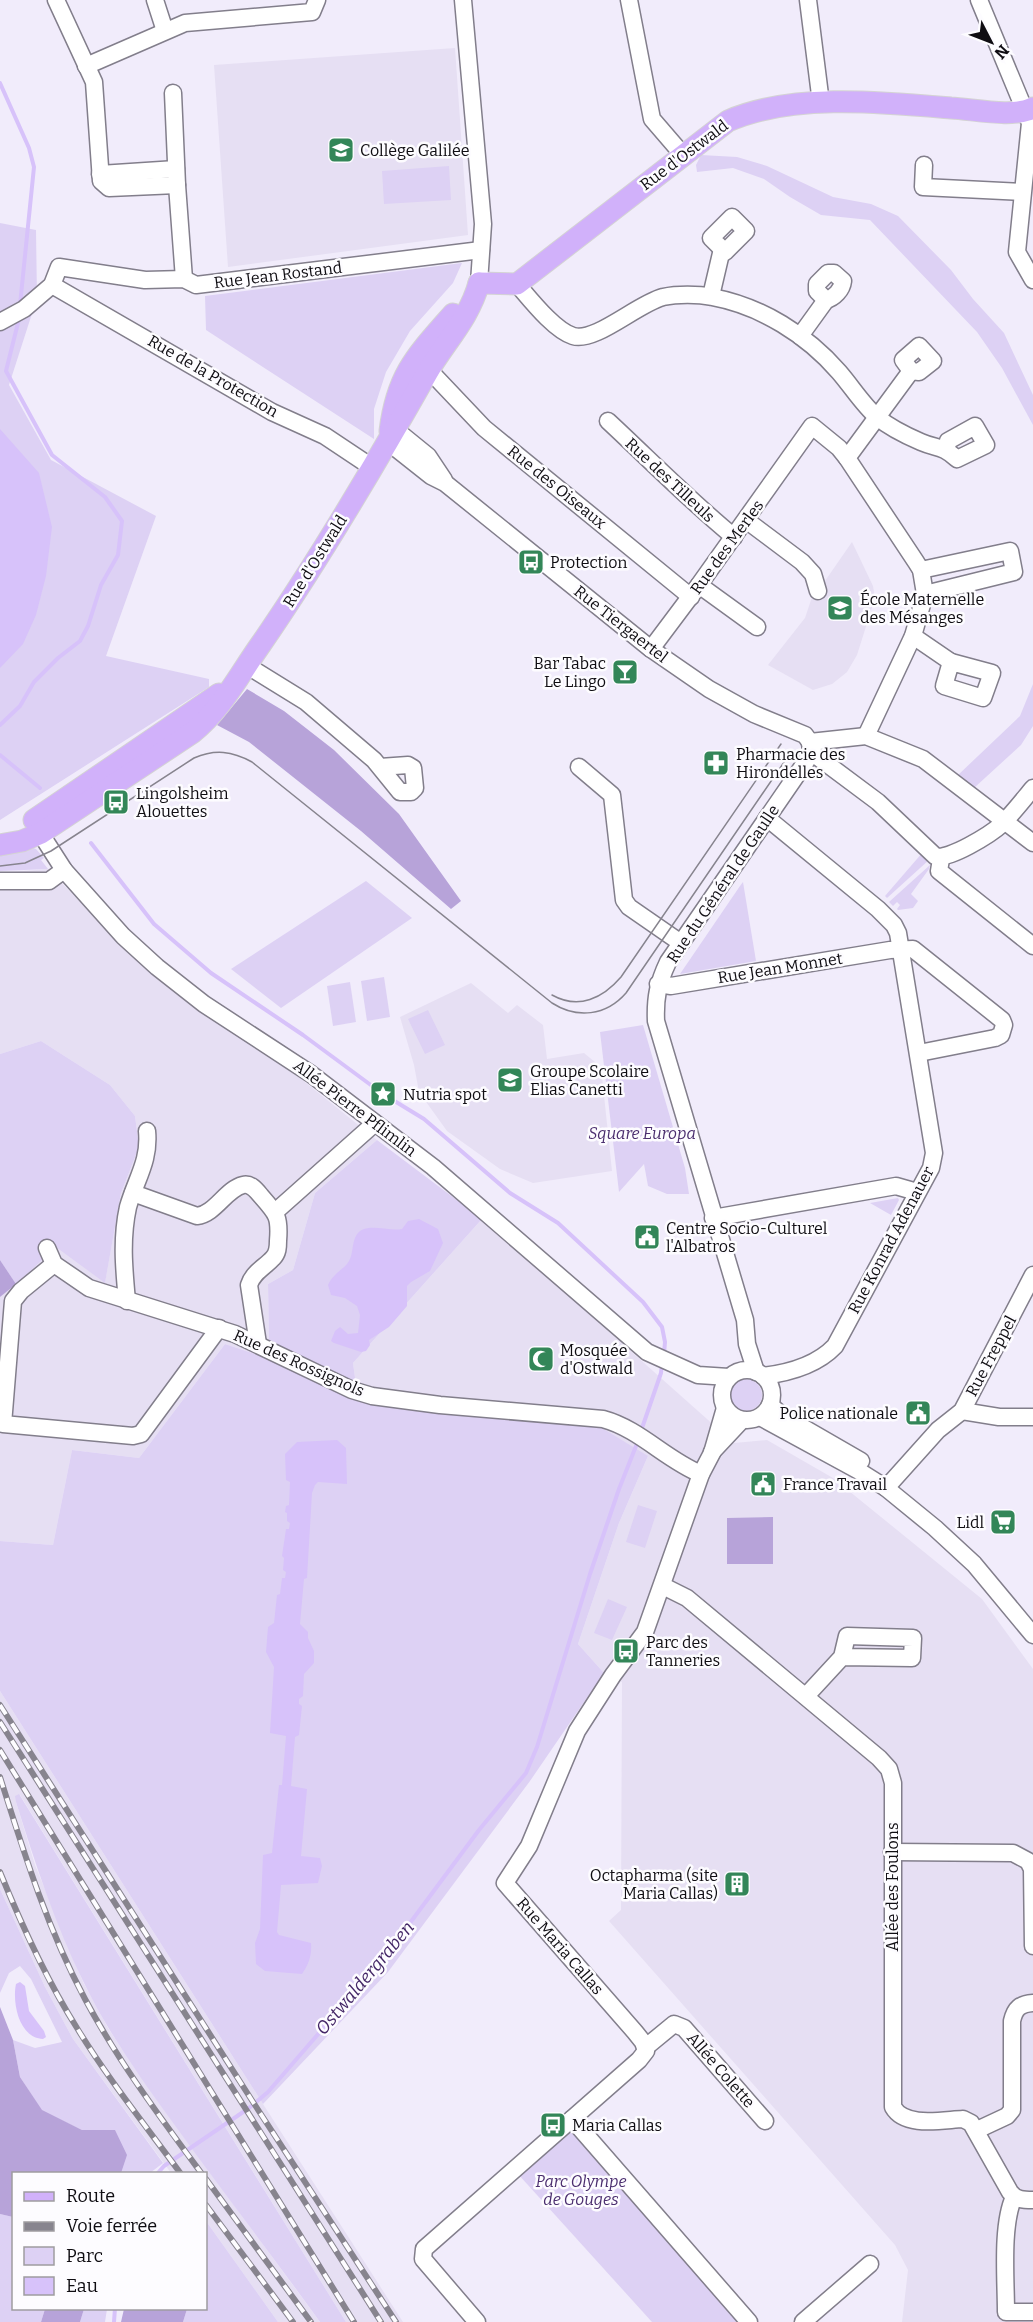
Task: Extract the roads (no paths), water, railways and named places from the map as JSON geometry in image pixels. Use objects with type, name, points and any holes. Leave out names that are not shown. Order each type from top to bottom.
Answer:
[{"type":"main road","name":"Rue d'Ostwald","points":[[517,284],[728,121],[749,111],[781,105],[821,103],[894,103],[1029,110]]},
{"type":"main road","name":"Rue d'Ostwald","points":[[38,826],[201,726],[222,702],[281,614],[373,468],[429,370],[473,303],[479,283]]},
{"type":"main road","name":"Rue d'Ostwald","points":[[392,436],[394,402],[404,375],[423,348],[479,283]]},
{"type":"main road","points":[[479,283],[517,284]]},
{"type":"main road","points":[[0,837],[38,826]]},
{"type":"main road","points":[[0,845],[22,841],[38,826]]},
{"type":"street","points":[[56,0],[94,82],[104,181],[176,177]]},
{"type":"street","points":[[155,0],[165,31]]},
{"type":"street","points":[[86,66],[184,24],[312,12],[317,0]]},
{"type":"street","points":[[463,0],[483,224],[479,283]]},
{"type":"street","points":[[629,0],[652,119],[683,155]]},
{"type":"street","points":[[808,0],[821,103]]},
{"type":"street","points":[[979,0],[1029,110],[1030,123],[1017,252],[1033,280]]},
{"type":"street","points":[[173,93],[176,177],[184,279]]},
{"type":"street","points":[[924,165],[923,187],[1023,192]]},
{"type":"street","points":[[711,296],[722,249]]},
{"type":"street","name":"Rue Jean Rostand","points":[[52,285],[59,267],[145,280],[184,279],[196,285],[481,250]]},
{"type":"street","points":[[517,284],[557,327],[571,336],[582,338],[597,334],[640,306],[664,297],[711,296],[748,306],[800,336],[837,370],[878,418],[922,443],[947,449]]},
{"type":"street","points":[[12,315],[52,285]]},
{"type":"street","name":"Rue de la Protection","points":[[52,285],[272,412],[325,436],[373,468]]},
{"type":"street","points":[[800,336],[825,300]]},
{"type":"street","name":"Rue des Oiseaux","points":[[429,370],[484,428],[695,591],[757,627]]},
{"type":"street","points":[[866,736],[913,636],[925,594],[921,570],[847,458],[911,371]]},
{"type":"street","name":"Rue des Tilleuls","points":[[608,421],[668,476],[694,505],[734,537]]},
{"type":"street","name":"Rue des Merles","points":[[651,649],[812,426],[839,448],[847,458]]},
{"type":"street","name":"Rue Tiergaertel","points":[[392,436],[431,476],[445,483],[651,649],[709,689],[754,714],[805,735],[811,747],[878,802],[935,856],[941,859],[939,871],[1033,946]]},
{"type":"street","points":[[746,520],[802,562],[813,574],[814,588]]},
{"type":"street","points":[[921,570],[1010,551],[1014,572],[925,594]]},
{"type":"street","points":[[913,636],[951,662]]},
{"type":"street","points":[[242,672],[306,702],[380,767]]},
{"type":"street","points":[[811,747],[866,736],[923,759],[1033,843]]},
{"type":"street","name":"Rue du Général de Gaulle","points":[[760,1374],[747,1344],[745,1320],[656,1021],[655,998],[658,984],[669,962],[767,818],[811,747]]},
{"type":"street","points":[[579,767],[612,795],[624,900],[629,907],[681,943]]},
{"type":"street","points":[[941,859],[952,855],[1004,821],[1033,788]]},
{"type":"street","name":"Rue Konrad Adenauer","points":[[767,818],[878,909],[894,925],[898,933],[934,1153],[931,1168],[835,1346],[827,1354],[799,1368],[779,1387],[767,1407]]},
{"type":"street","name":"Allée Pierre Pflimlin","points":[[38,826],[64,870],[123,936],[157,967],[204,1004],[311,1074],[433,1167],[647,1352],[698,1375],[733,1374]]},
{"type":"street","points":[[0,881],[50,881],[64,870]]},
{"type":"street","points":[[901,948],[913,949],[1002,1020],[1004,1025],[1001,1035],[994,1038],[919,1053]]},
{"type":"street","name":"Rue Jean Monnet","points":[[658,984],[670,986],[901,948]]},
{"type":"street","points":[[275,1212],[375,1123]]},
{"type":"street","points":[[127,1301],[124,1227],[133,1193],[147,1158],[147,1131]]},
{"type":"street","points":[[133,1193],[197,1216],[207,1213],[239,1187],[248,1185],[254,1188],[275,1212],[279,1221],[277,1252],[252,1277],[249,1285],[258,1344]]},
{"type":"street","points":[[713,1218],[896,1186],[917,1192]]},
{"type":"street","name":"Rue des Rossignols","points":[[46,1248],[54,1264],[89,1288],[219,1328],[258,1344],[361,1394],[440,1406],[603,1419],[619,1424],[684,1467],[701,1474]]},
{"type":"street","points":[[54,1264],[21,1291],[13,1301],[3,1424],[133,1436],[141,1434],[219,1328]]},
{"type":"street","name":"Rue Freppel","points":[[889,1485],[938,1430],[962,1411],[1033,1275]]},
{"type":"street","name":"Rue du Général de Gaulle","points":[[733,1374],[747,1344]]},
{"type":"street","name":"Rue Konrad Adenauer","points":[[760,1374],[799,1368]]},
{"type":"street","points":[[750,1370],[760,1374],[771,1390],[767,1407],[742,1420],[729,1414],[723,1403],[722,1390],[733,1374],[750,1370]]},
{"type":"street","name":"Allée Pierre Pflimlin","points":[[698,1375],[723,1403]]},
{"type":"street","name":"Rue Maria Callas","points":[[646,2047],[505,1883],[529,1846],[577,1731],[613,1675],[645,1632],[701,1474],[711,1453],[723,1403]]},
{"type":"street","points":[[767,1407],[839,1447],[889,1485],[942,1520],[981,1557],[1033,1618]]},
{"type":"street","points":[[962,1411],[999,1417],[1033,1417]]},
{"type":"street","name":"Rue Maria Callas","points":[[711,1453],[742,1420]]},
{"type":"street","points":[[889,1485],[974,1564],[1033,1635]]},
{"type":"street","name":"Allée des Foulons","points":[[663,1586],[687,1598],[806,1696],[889,1769],[893,1783],[893,2107],[897,2115],[906,2120],[963,2119],[977,2130]]},
{"type":"street","points":[[806,1696],[842,1657]]},
{"type":"street","points":[[892,1851],[1020,1855],[1032,1869],[1033,1946]]},
{"type":"street","points":[[1014,2197],[977,2130],[1006,2116],[1012,2110],[1012,2021],[1014,2012],[1022,2004],[1033,2003]]},
{"type":"street","name":"Allée Colette","points":[[646,2047],[674,2024],[684,2028],[765,2121]]},
{"type":"street","points":[[477,2322],[423,2259],[422,2253],[639,2060],[644,2055],[646,2047]]},
{"type":"street","points":[[572,2119],[749,2322]]},
{"type":"street","points":[[1014,2197],[1033,2200]]},
{"type":"street","points":[[1014,2197],[1009,2207],[1006,2312],[1033,2312]]},
{"type":"street","points":[[803,2322],[870,2264]]},
{"type":"water","points":[[0,429],[39,473],[52,527],[46,576],[36,615],[23,644],[0,668]]},
{"type":"water","points":[[419,1219],[438,1229],[443,1243],[430,1271],[407,1286],[407,1306],[389,1327],[369,1340],[370,1345],[366,1351],[361,1352],[331,1341],[335,1331],[340,1327],[348,1334],[358,1333],[360,1315],[357,1306],[345,1298],[331,1295],[328,1285],[349,1261],[358,1233],[369,1228],[402,1229],[408,1221]]},
{"type":"water","points":[[337,1440],[346,1448],[347,1484],[318,1482],[312,1493],[307,1578],[304,1579],[300,1624],[308,1632],[308,1638],[314,1651],[314,1663],[304,1674],[303,1696],[299,1699],[299,1704],[302,1706],[299,1735],[295,1737],[291,1786],[307,1789],[301,1856],[320,1858],[322,1866],[318,1883],[281,1885],[277,1932],[279,1935],[311,1943],[311,1952],[302,1974],[265,1971],[256,1964],[255,1943],[260,1929],[263,1855],[272,1853],[279,1785],[282,1785],[286,1736],[270,1733],[274,1667],[266,1652],[268,1627],[274,1623],[277,1595],[280,1594],[282,1578],[285,1578],[286,1572],[283,1570],[284,1558],[282,1556],[286,1529],[289,1529],[290,1523],[287,1521],[285,1512],[286,1506],[289,1505],[290,1482],[286,1480],[285,1454],[297,1442]]},
{"type":"water","points":[[20,1982],[25,1986],[29,2011],[44,2031],[46,2037],[43,2039],[28,2033],[19,2018],[15,1992],[16,1984]]},
{"type":"waterway","points":[[0,83],[29,148],[34,167],[20,305]]},
{"type":"waterway","points":[[0,725],[20,706],[34,682],[58,658],[80,641],[88,626],[101,585],[118,555],[122,521],[105,497],[52,455],[6,371],[19,319]]},
{"type":"waterway","points":[[0,755],[40,788]]},
{"type":"waterway","points":[[91,843],[154,924],[211,973],[303,1035],[383,1094],[424,1119],[510,1193],[558,1223],[643,1302],[662,1327],[665,1342],[664,1354]]},
{"type":"waterway","points":[[641,1431],[662,1364]]},
{"type":"waterway","name":"Ostwaldergraben","points":[[159,2172],[268,2092],[384,1958],[479,1830],[526,1773],[537,1747],[590,1574],[638,1441]]},
{"type":"waterway","name":"Ostwaldergraben","points":[[114,2322],[115,2310]]},
{"type":"tram line","points":[[552,995],[572,1001],[590,1000],[606,991],[621,977],[781,744]]},
{"type":"tram line","points":[[0,866],[25,863],[51,851],[194,758],[216,752],[237,755],[252,762],[552,1003],[571,1011],[591,1013],[610,1007],[626,993],[791,752]]},
{"type":"railway","points":[[0,1705],[396,2322]]},
{"type":"railway","points":[[0,1722],[381,2322]]},
{"type":"railway","points":[[0,1750],[354,2322]]},
{"type":"railway","points":[[0,1777],[27,1862],[71,1972],[125,2067],[201,2172]]},
{"type":"railway","points":[[0,1872],[55,1991],[101,2066],[180,2172]]},
{"type":"railway","points":[[207,2180],[311,2322]]},
{"type":"railway","points":[[207,2206],[293,2322]]},
{"type":"place","name":"Collège Galilée","points":[[341,150]]},
{"type":"place","name":"Protection","points":[[531,562]]},
{"type":"place","name":"École Maternelle des Mésanges","points":[[840,608]]},
{"type":"place","name":"Bar Tabac Le Lingo","points":[[625,672]]},
{"type":"place","name":"Pharmacie des Hirondelles","points":[[716,763]]},
{"type":"place","name":"Lingolsheim Alouettes","points":[[116,802]]},
{"type":"place","name":"Groupe Scolaire Elias Canetti","points":[[510,1080]]},
{"type":"place","name":"Nutria spot","points":[[383,1094]]},
{"type":"place","name":"Centre Socio-Culturel l'Albatros","points":[[647,1237]]},
{"type":"place","name":"Mosquée d'Ostwald","points":[[541,1359]]},
{"type":"place","name":"Police nationale","points":[[918,1413]]},
{"type":"place","name":"France Travail","points":[[763,1484]]},
{"type":"place","name":"Lidl","points":[[1003,1522]]},
{"type":"place","name":"Parc des Tanneries","points":[[626,1651]]},
{"type":"place","name":"Octapharma (site Maria Callas)","points":[[737,1884]]},
{"type":"place","name":"Maria Callas","points":[[553,2125]]},
{"type":"park label","name":"Square Europa","points":[[642,1133]]},
{"type":"park label","name":"Parc Olympe de Gouges","points":[[581,2190]]}]
